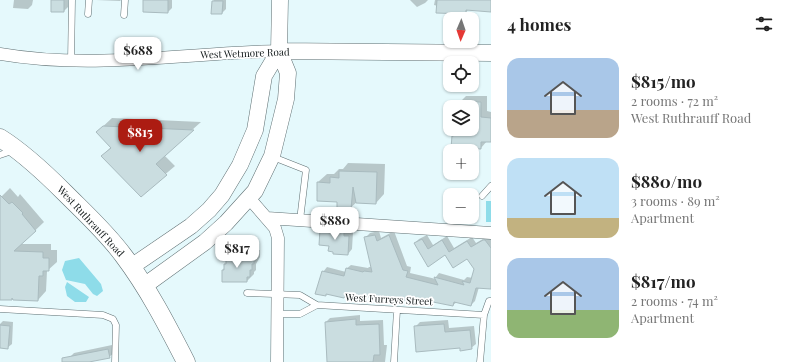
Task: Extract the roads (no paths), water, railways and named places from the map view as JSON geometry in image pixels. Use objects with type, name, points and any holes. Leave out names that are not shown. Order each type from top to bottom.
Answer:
[{"type":"main road","name":"West Ruthrauff Road","points":[[0,138],[8,152],[54,182],[96,224],[123,255],[156,303],[186,362]]},
{"type":"street","points":[[144,286],[205,242],[226,223],[255,191],[272,156],[286,99],[288,73],[279,51],[280,0]]},
{"type":"street","name":"West Wetmore Road","points":[[0,54],[41,60],[71,61],[279,51],[491,53]]},
{"type":"street","points":[[131,267],[191,226],[209,210],[222,195],[240,165],[255,130],[264,76],[279,51]]},
{"type":"street","points":[[249,198],[275,228],[278,238],[279,295],[277,362]]},
{"type":"street","points":[[267,218],[491,233]]},
{"type":"lane","points":[[71,61],[72,0]]},
{"type":"lane","points":[[88,14],[89,0]]},
{"type":"lane","points":[[124,15],[125,0]]},
{"type":"lane","points":[[272,156],[306,170],[300,220]]},
{"type":"lane","points":[[482,196],[491,186]]},
{"type":"lane","points":[[247,293],[300,295],[316,305],[300,314],[278,314]]},
{"type":"lane","points":[[480,362],[484,315],[489,301],[491,301]]},
{"type":"lane","name":"West Furreys Street","points":[[316,305],[484,315]]},
{"type":"lane","points":[[0,309],[103,315],[113,319],[116,325],[115,362]]},
{"type":"lane","points":[[394,362],[397,310]]}]
